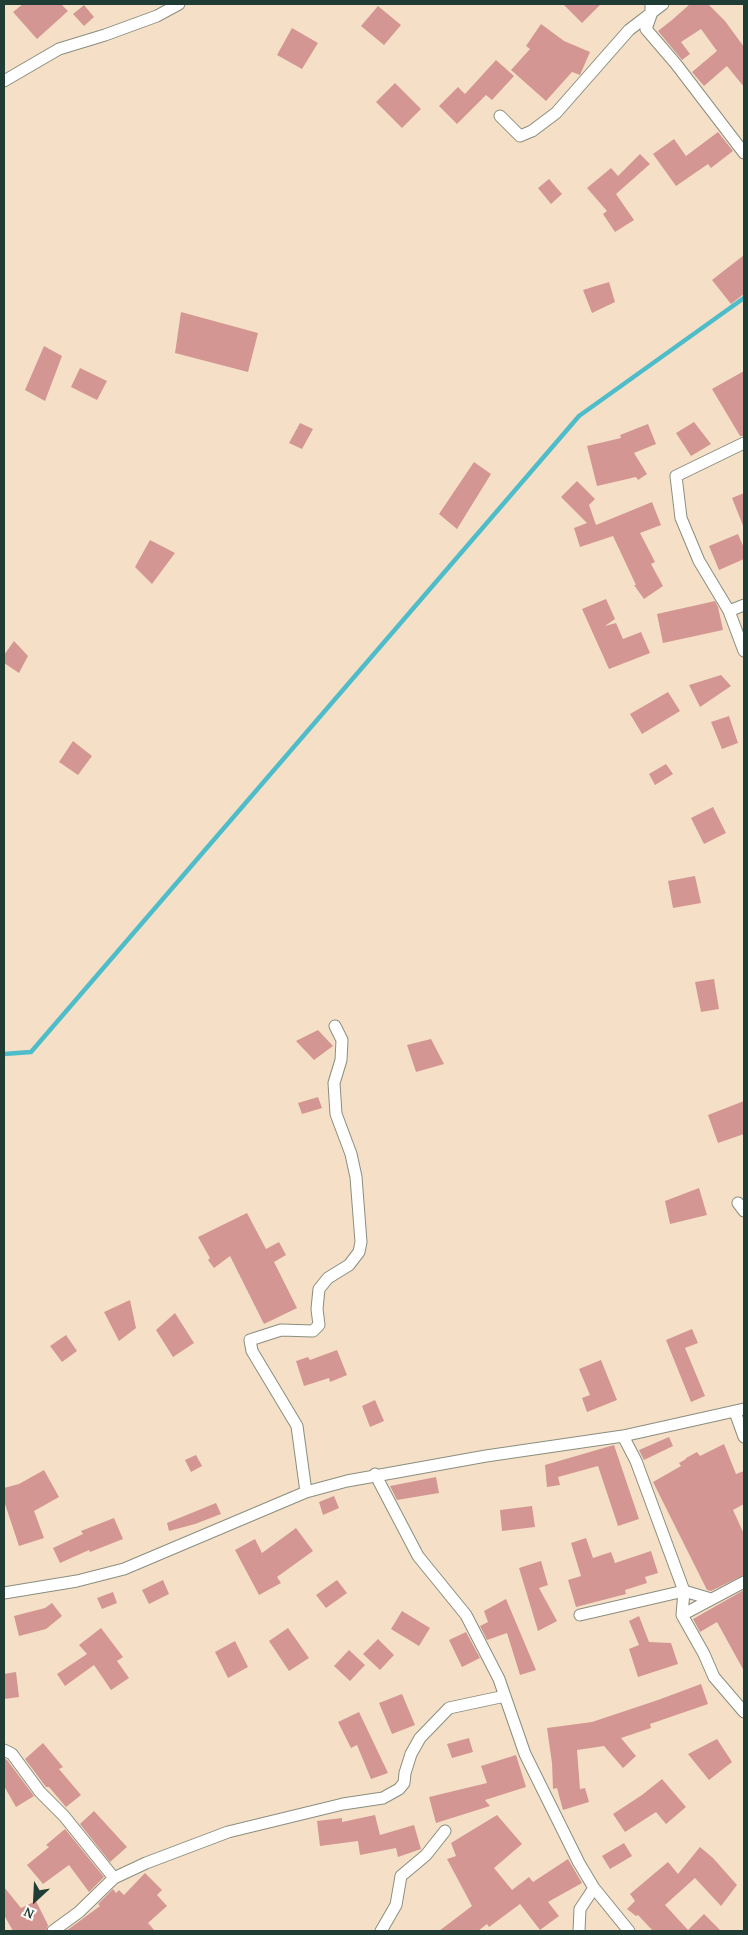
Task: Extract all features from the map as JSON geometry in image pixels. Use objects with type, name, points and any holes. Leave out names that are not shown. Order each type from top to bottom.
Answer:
[{"type":"street","points":[[4,81],[59,49],[105,36],[157,16],[179,4]]},
{"type":"street","points":[[500,116],[520,136],[532,131],[556,113],[629,30],[651,9],[663,4]]},
{"type":"street","points":[[651,9],[646,29],[676,64],[744,154]]},
{"type":"street","points":[[744,443],[676,476],[681,518],[698,561],[729,611],[744,651]]},
{"type":"street","points":[[729,611],[744,605]]},
{"type":"street","points":[[306,1492],[296,1426],[252,1351],[250,1340],[281,1330],[313,1330],[319,1325],[317,1308],[319,1289],[328,1278],[349,1265],[359,1252],[361,1242],[356,1177],[351,1154],[336,1114],[334,1083],[341,1060],[342,1040],[335,1026]]},
{"type":"street","points":[[4,1593],[77,1581],[124,1569],[306,1492],[375,1474],[623,1436],[740,1410],[744,1437]]},
{"type":"street","points":[[623,1436],[636,1461],[684,1591],[682,1615],[704,1654],[714,1677],[744,1712]]},
{"type":"street","points":[[375,1474],[418,1556],[466,1615],[499,1679],[524,1754],[579,1863],[594,1888],[629,1931]]},
{"type":"street","points":[[682,1615],[744,1582]]},
{"type":"street","points":[[580,1615],[684,1591],[711,1599]]},
{"type":"street","points":[[53,1931],[79,1912],[114,1878],[146,1863],[228,1832],[343,1804],[384,1798],[399,1789],[404,1783],[411,1754],[420,1738],[449,1708],[505,1696]]},
{"type":"street","points":[[4,1750],[12,1754],[40,1792],[64,1816],[114,1878]]},
{"type":"street","points":[[381,1931],[396,1905],[401,1876],[426,1855],[445,1831]]},
{"type":"street","points":[[579,1931],[580,1909],[594,1888]]},
{"type":"building","points":[[23,4],[61,4],[68,11],[37,39],[13,12]]},
{"type":"building","points":[[563,4],[601,4],[582,23]]},
{"type":"building","points":[[690,4],[708,4],[725,21],[744,47],[744,87],[727,66],[704,86],[692,72],[717,51],[701,29],[681,42],[690,54],[682,60],[658,31]]},
{"type":"building","points":[[84,5],[94,17],[84,26],[73,14]]},
{"type":"building","points":[[378,6],[401,25],[384,45],[361,26]]},
{"type":"building","points":[[541,24],[564,41],[590,52],[580,75],[572,72],[546,101],[511,70],[530,49],[526,46]]},
{"type":"building","points":[[292,28],[318,43],[302,69],[277,55]]},
{"type":"building","points":[[496,60],[514,76],[492,100],[486,95],[457,124],[439,106],[458,87],[465,94]]},
{"type":"building","points":[[395,83],[421,109],[402,128],[376,102]]},
{"type":"building","points":[[718,132],[733,151],[711,168],[708,164],[676,186],[653,154],[674,139],[686,156]]},
{"type":"building","points":[[640,154],[650,164],[616,194],[634,220],[615,232],[603,214],[607,211],[587,188],[611,168],[618,176]]},
{"type":"building","points":[[549,179],[562,194],[551,204],[538,188]]},
{"type":"building","points":[[744,255],[744,294],[731,304],[712,280]]},
{"type":"building","points":[[609,282],[615,302],[592,313],[583,290]]},
{"type":"building","points":[[181,312],[258,333],[248,372],[175,353]]},
{"type":"building","points":[[44,346],[62,356],[45,401],[25,390]]},
{"type":"building","points":[[80,368],[107,381],[97,400],[71,387]]},
{"type":"building","points":[[744,371],[744,436],[740,436],[712,389]]},
{"type":"building","points":[[694,422],[711,444],[691,456],[676,433]]},
{"type":"building","points":[[300,423],[313,429],[302,449],[289,443]]},
{"type":"building","points":[[648,424],[656,444],[634,453],[647,474],[638,480],[636,477],[597,486],[587,446],[621,438],[620,435]]},
{"type":"building","points":[[474,462],[491,474],[457,529],[439,514]]},
{"type":"building","points":[[577,481],[595,499],[589,505],[596,525],[652,502],[661,525],[640,533],[655,562],[651,564],[663,586],[644,599],[634,585],[636,585],[613,536],[580,547],[574,528],[587,523],[561,497]]},
{"type":"building","points":[[744,493],[744,528],[732,498]]},
{"type":"building","points":[[738,534],[744,548],[744,559],[719,570],[709,546]]},
{"type":"building","points":[[150,540],[175,553],[152,584],[135,567]]},
{"type":"building","points":[[606,599],[615,619],[605,626],[616,623],[623,639],[641,632],[650,653],[609,669],[582,609]]},
{"type":"building","points":[[715,601],[723,630],[663,643],[657,614]]},
{"type":"building","points":[[14,641],[28,656],[19,673],[4,663],[4,655]]},
{"type":"building","points":[[721,675],[731,686],[700,707],[689,685]]},
{"type":"building","points":[[668,692],[680,711],[642,734],[630,714]]},
{"type":"building","points":[[729,716],[738,743],[722,749],[711,722]]},
{"type":"building","points":[[73,741],[92,756],[78,775],[59,762]]},
{"type":"building","points":[[666,764],[673,774],[655,785],[649,774]]},
{"type":"building","points":[[713,807],[726,833],[704,844],[691,818]]},
{"type":"building","points":[[695,876],[701,903],[673,908],[668,881]]},
{"type":"building","points":[[714,979],[719,1009],[701,1012],[695,982]]},
{"type":"building","points":[[318,1030],[333,1046],[314,1060],[296,1041]]},
{"type":"building","points":[[431,1039],[444,1064],[416,1072],[407,1045]]},
{"type":"building","points":[[318,1097],[322,1108],[302,1114],[298,1103]]},
{"type":"building","points":[[744,1101],[744,1134],[718,1143],[708,1115]]},
{"type":"building","points":[[699,1188],[707,1215],[670,1224],[665,1201]]},
{"type":"building","points":[[247,1213],[266,1249],[279,1242],[286,1255],[274,1262],[297,1308],[264,1324],[230,1256],[214,1268],[208,1260],[210,1258],[198,1237]]},
{"type":"building","points":[[130,1300],[136,1328],[119,1341],[104,1312]]},
{"type":"building","points":[[175,1313],[194,1343],[173,1357],[156,1330]]},
{"type":"building","points":[[692,1329],[698,1343],[685,1348],[705,1396],[691,1402],[666,1340]]},
{"type":"building","points":[[66,1335],[77,1351],[62,1362],[50,1346]]},
{"type":"building","points":[[337,1350],[347,1375],[330,1382],[329,1378],[304,1386],[296,1361],[308,1357],[310,1360]]},
{"type":"building","points":[[601,1360],[617,1400],[587,1412],[582,1398],[590,1395],[579,1369]]},
{"type":"building","points":[[375,1400],[384,1421],[370,1427],[362,1406]]},
{"type":"building","points":[[669,1437],[673,1446],[644,1460],[639,1450]]},
{"type":"building","points":[[724,1444],[736,1474],[744,1471],[744,1504],[733,1510],[744,1534],[744,1575],[711,1591],[707,1590],[653,1482],[681,1466],[679,1463],[697,1452],[700,1456]]},
{"type":"building","points":[[614,1445],[639,1519],[618,1526],[598,1466],[558,1477],[560,1485],[547,1487],[545,1465]]},
{"type":"building","points":[[196,1455],[202,1466],[191,1472],[185,1460]]},
{"type":"building","points":[[44,1470],[59,1497],[34,1511],[44,1538],[19,1546],[4,1501],[4,1488],[19,1484]]},
{"type":"building","points":[[436,1477],[439,1493],[397,1500],[390,1486]]},
{"type":"building","points":[[334,1496],[339,1508],[323,1515],[319,1502]]},
{"type":"building","points":[[216,1503],[221,1514],[169,1531],[167,1523]]},
{"type":"building","points":[[532,1506],[535,1527],[502,1531],[500,1510]]},
{"type":"building","points":[[114,1518],[123,1539],[90,1552],[89,1550],[60,1563],[53,1548],[83,1534],[81,1531]]},
{"type":"building","points":[[296,1528],[313,1551],[277,1577],[281,1583],[259,1595],[235,1550],[255,1539],[262,1553]]},
{"type":"building","points":[[586,1538],[593,1558],[611,1552],[615,1563],[651,1551],[658,1573],[645,1577],[647,1583],[625,1590],[626,1594],[576,1607],[568,1580],[581,1576],[571,1543]]},
{"type":"building","points":[[541,1561],[548,1585],[539,1588],[557,1621],[538,1631],[519,1568]]},
{"type":"building","points":[[163,1580],[169,1594],[149,1604],[142,1590]]},
{"type":"building","points":[[337,1580],[347,1593],[326,1608],[316,1595]]},
{"type":"building","points":[[744,1590],[744,1671],[717,1622],[700,1632],[693,1619]]},
{"type":"building","points":[[113,1592],[117,1603],[102,1609],[97,1598]]},
{"type":"building","points":[[506,1599],[536,1670],[520,1675],[507,1633],[487,1640],[480,1626],[488,1622],[484,1611]]},
{"type":"building","points":[[52,1603],[62,1616],[46,1629],[19,1636],[14,1616],[45,1608]]},
{"type":"building","points":[[402,1611],[430,1628],[419,1646],[391,1629]]},
{"type":"building","points":[[639,1616],[649,1642],[671,1643],[678,1664],[638,1677],[629,1649],[639,1645],[629,1621]]},
{"type":"building","points":[[101,1628],[123,1657],[117,1661],[129,1678],[111,1690],[94,1665],[65,1686],[57,1674],[87,1654],[79,1645]]},
{"type":"building","points":[[288,1628],[309,1658],[289,1671],[269,1641]]},
{"type":"building","points":[[466,1632],[480,1658],[462,1667],[449,1640]]},
{"type":"building","points":[[378,1639],[394,1655],[380,1670],[363,1654]]},
{"type":"building","points":[[235,1641],[248,1667],[228,1678],[215,1652]]},
{"type":"building","points":[[349,1650],[365,1665],[350,1681],[334,1666]]},
{"type":"building","points":[[16,1672],[19,1697],[4,1699],[4,1674]]},
{"type":"building","points":[[701,1684],[708,1704],[650,1724],[651,1728],[621,1738],[636,1756],[623,1768],[604,1746],[577,1750],[580,1789],[585,1788],[589,1802],[563,1810],[557,1788],[553,1789],[552,1763],[547,1728],[592,1722]]},
{"type":"building","points":[[402,1694],[415,1725],[392,1734],[379,1703]]},
{"type":"building","points":[[359,1712],[388,1773],[371,1779],[357,1745],[351,1748],[338,1722]]},
{"type":"building","points":[[469,1738],[473,1752],[452,1758],[447,1744]]},
{"type":"building","points":[[717,1739],[732,1762],[709,1780],[688,1754]]},
{"type":"building","points":[[43,1743],[63,1767],[59,1769],[81,1795],[66,1807],[49,1787],[46,1787],[25,1759]]},
{"type":"building","points":[[516,1755],[526,1787],[485,1800],[490,1806],[436,1823],[429,1797],[487,1783],[481,1766]]},
{"type":"building","points":[[4,1758],[34,1796],[16,1807],[4,1786]]},
{"type":"building","points":[[662,1779],[686,1807],[666,1824],[656,1812],[625,1832],[613,1814]]},
{"type":"building","points":[[94,1811],[127,1847],[110,1862],[80,1824]]},
{"type":"building","points":[[375,1815],[380,1835],[414,1825],[421,1849],[398,1857],[396,1848],[360,1855],[358,1841],[320,1846],[317,1821],[342,1818],[342,1822]]},
{"type":"building","points":[[497,1815],[522,1844],[494,1868],[512,1890],[529,1877],[533,1882],[568,1859],[582,1883],[548,1902],[559,1916],[540,1930],[520,1904],[489,1927],[487,1924],[478,1931],[439,1931],[472,1906],[447,1859],[456,1856],[451,1843]]},
{"type":"building","points":[[65,1829],[104,1877],[89,1892],[69,1865],[43,1884],[27,1865],[49,1847],[46,1845]]},
{"type":"building","points":[[624,1843],[632,1856],[610,1869],[602,1856]]},
{"type":"building","points":[[700,1847],[713,1858],[737,1885],[721,1906],[695,1878],[665,1905],[688,1930],[704,1914],[721,1931],[653,1931],[638,1915],[636,1916],[627,1909],[635,1901],[630,1894],[668,1862],[678,1874]]},
{"type":"building","points":[[145,1873],[162,1890],[157,1895],[167,1906],[148,1923],[155,1931],[66,1931],[100,1906],[98,1904],[113,1889],[116,1893],[119,1890],[124,1895]]},
{"type":"building","points":[[4,1887],[21,1908],[36,1901],[48,1925],[46,1931],[13,1931],[4,1915]]},
{"type":"waterway","points":[[4,1054],[31,1052],[579,416],[744,298]]}]
